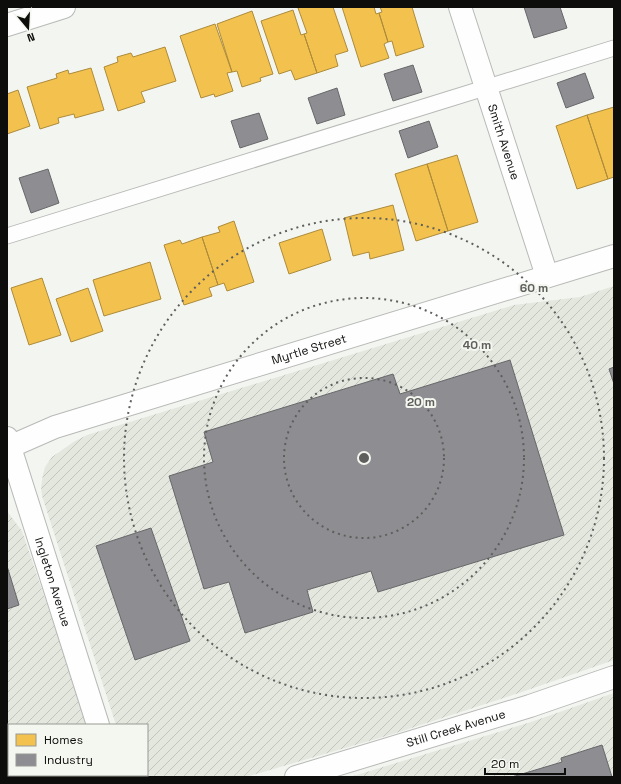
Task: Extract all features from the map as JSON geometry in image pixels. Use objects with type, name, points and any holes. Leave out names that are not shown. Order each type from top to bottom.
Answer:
[{"type":"street","points":[[7,25],[64,7]]},
{"type":"street","name":"Smith Avenue","points":[[460,7],[547,276]]},
{"type":"street","name":"Myrtle Street","points":[[8,444],[54,427],[614,256]]},
{"type":"street","name":"Ingleton Avenue","points":[[8,444],[98,724]]},
{"type":"street","name":"Still Creek Avenue","points":[[296,777],[522,709],[614,676]]},
{"type":"lane","points":[[7,236],[614,48]]},
{"type":"shaded area","points":[[614,286],[614,660],[393,734],[246,777],[143,777],[148,776],[148,724],[116,724],[42,496],[41,487],[43,474],[45,467],[52,457],[75,441],[87,435],[514,305],[580,297]]},
{"type":"shaded area","points":[[7,511],[22,531],[88,724],[8,724],[8,776],[101,777],[7,777]]},
{"type":"shaded area","points":[[614,693],[614,777],[350,777],[531,722]]},
{"type":"building: Homes","points":[[333,7],[348,51],[335,55],[338,66],[317,73],[304,34],[307,33],[298,8]]},
{"type":"building: Homes","points":[[342,7],[374,7],[376,14],[379,13],[388,42],[384,44],[389,58],[361,67]]},
{"type":"building: Homes","points":[[380,7],[412,7],[424,47],[396,56],[392,41],[388,42],[379,13],[382,12]]},
{"type":"building: Homes","points":[[293,10],[301,35],[304,34],[317,73],[295,80],[291,70],[279,74],[261,21]]},
{"type":"building: Homes","points":[[252,11],[273,74],[260,78],[261,81],[242,87],[237,71],[232,72],[217,24]]},
{"type":"building: Homes","points":[[215,24],[232,72],[227,73],[233,91],[215,97],[214,94],[201,98],[180,36]]},
{"type":"building: Homes","points":[[165,47],[176,81],[141,92],[145,102],[118,111],[104,67],[118,62],[117,57],[131,53],[133,57]]},
{"type":"building: Homes","points":[[91,68],[104,110],[75,118],[74,114],[58,118],[59,123],[40,129],[27,87],[57,78],[56,74],[68,70],[69,74]]},
{"type":"building: Homes","points":[[18,90],[30,126],[7,134],[7,94]]},
{"type":"building: Homes","points":[[614,107],[614,177],[608,179],[587,115]]},
{"type":"building: Homes","points":[[587,115],[608,179],[577,189],[556,126]]},
{"type":"building: Homes","points":[[457,155],[478,222],[448,231],[427,164]]},
{"type":"building: Homes","points":[[427,164],[448,231],[416,241],[395,174]]},
{"type":"building: Homes","points":[[393,205],[404,250],[370,259],[369,252],[353,256],[344,218]]},
{"type":"building: Homes","points":[[234,221],[254,282],[227,291],[224,283],[218,285],[202,237],[220,232],[218,227]]},
{"type":"building: Homes","points":[[322,229],[331,260],[289,274],[279,243]]},
{"type":"building: Homes","points":[[202,237],[218,285],[209,288],[212,296],[184,305],[164,245],[180,240],[182,244]]},
{"type":"building: Homes","points":[[150,262],[161,299],[104,316],[93,280]]},
{"type":"building: Homes","points":[[42,278],[61,335],[29,345],[11,288]]},
{"type":"building: Homes","points":[[88,288],[103,331],[71,342],[56,299]]},
{"type":"building: Industry","points":[[524,7],[560,7],[567,28],[534,38]]},
{"type":"building: Industry","points":[[413,65],[422,92],[393,101],[384,74]]},
{"type":"building: Industry","points":[[585,73],[594,98],[566,108],[557,83]]},
{"type":"building: Industry","points":[[337,88],[345,115],[317,124],[308,98]]},
{"type":"building: Industry","points":[[259,113],[268,139],[240,148],[231,121]]},
{"type":"building: Industry","points":[[429,121],[438,147],[408,158],[399,131]]},
{"type":"building: Industry","points":[[48,169],[59,203],[31,213],[19,178]]},
{"type":"building: Industry","points":[[510,360],[564,535],[378,592],[371,571],[307,590],[313,612],[245,633],[229,582],[204,589],[169,476],[213,462],[204,432],[393,374],[400,394]]},
{"type":"building: Industry","points":[[614,367],[614,384],[609,369]]},
{"type":"building: Industry","points":[[151,528],[190,641],[135,660],[96,546]]},
{"type":"building: Industry","points":[[7,566],[19,605],[7,609]]},
{"type":"building: Industry","points":[[602,745],[612,777],[512,777],[562,762],[561,758]]}]
